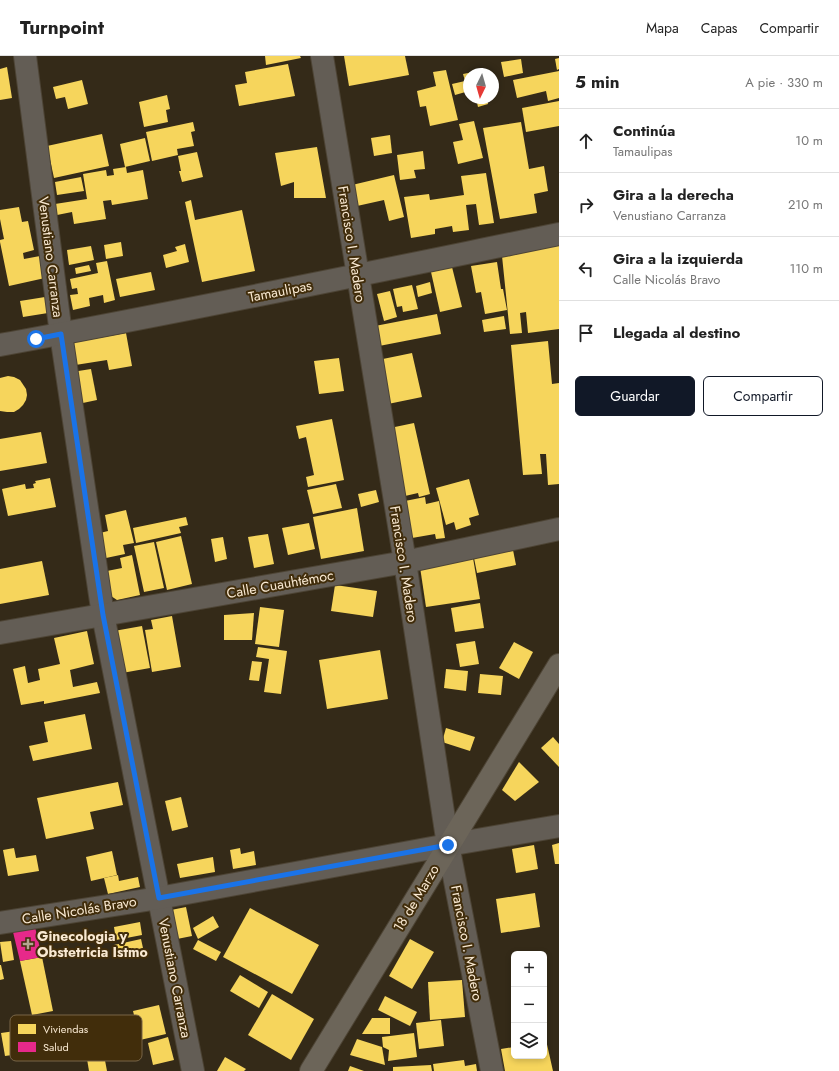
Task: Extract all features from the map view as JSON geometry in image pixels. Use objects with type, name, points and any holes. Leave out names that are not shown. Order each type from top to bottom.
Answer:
[{"type":"main road","name":"18 de Marzo","points":[[311,1071],[559,664]]},
{"type":"street","name":"Venustiano Carranza","points":[[25,56],[61,334],[103,615],[193,1071]]},
{"type":"street","name":"Francisco I. Madero","points":[[322,56],[405,562],[448,845],[492,1071]]},
{"type":"street","name":"Tamaulipas","points":[[0,346],[559,234]]},
{"type":"street","name":"Calle Cuauhtémoc","points":[[0,633],[405,562],[559,529]]},
{"type":"street","name":"Calle Nicolás Bravo","points":[[0,923],[159,898],[559,826]]},
{"type":"building: Viviendas","points":[[265,56],[300,56],[301,58],[266,65]]},
{"type":"building: Viviendas","points":[[344,56],[405,56],[409,75],[349,86]]},
{"type":"building: Viviendas","points":[[559,58],[559,69],[557,70],[555,59]]},
{"type":"building: Viviendas","points":[[521,59],[523,73],[504,77],[501,62]]},
{"type":"building: Viviendas","points":[[288,64],[295,96],[239,106],[235,85],[247,83],[245,72]]},
{"type":"building: Viviendas","points":[[7,67],[12,98],[0,100],[0,69]]},
{"type":"building: Viviendas","points":[[446,70],[458,120],[430,126],[426,106],[420,107],[417,91],[436,86],[433,72]]},
{"type":"building: Viviendas","points":[[559,71],[559,98],[548,101],[546,91],[517,98],[513,80]]},
{"type":"building: Viviendas","points":[[82,80],[88,104],[68,109],[65,97],[56,99],[53,87]]},
{"type":"building: Viviendas","points":[[463,81],[463,93],[455,95],[452,84]]},
{"type":"building: Viviendas","points":[[167,95],[170,109],[166,110],[168,122],[144,127],[139,102]]},
{"type":"building: Viviendas","points":[[559,101],[559,126],[526,132],[522,108]]},
{"type":"building: Viviendas","points":[[477,104],[488,104],[478,107]]},
{"type":"building: Viviendas","points":[[474,121],[483,158],[458,164],[453,142],[463,140],[459,124]]},
{"type":"building: Viviendas","points":[[193,122],[195,131],[191,132],[194,146],[177,149],[178,155],[152,161],[146,132]]},
{"type":"building: Viviendas","points":[[521,122],[529,169],[544,166],[548,191],[534,194],[537,213],[500,219],[483,128]]},
{"type":"building: Viviendas","points":[[102,134],[109,166],[54,178],[47,146]]},
{"type":"building: Viviendas","points":[[390,135],[392,153],[374,156],[371,138]]},
{"type":"building: Viviendas","points":[[145,138],[150,161],[125,167],[120,144]]},
{"type":"building: Viviendas","points":[[317,147],[326,198],[294,198],[294,182],[281,186],[275,153]]},
{"type":"building: Viviendas","points":[[423,151],[425,169],[414,170],[416,178],[400,180],[397,155]]},
{"type":"building: Viviendas","points":[[197,152],[203,177],[182,182],[179,171],[181,171],[178,156]]},
{"type":"building: Viviendas","points":[[126,167],[127,173],[143,170],[148,199],[112,205],[111,200],[103,201],[106,219],[74,224],[72,212],[57,215],[55,204],[87,199],[83,174],[106,170],[107,176],[114,175],[113,169]]},
{"type":"building: Viviendas","points":[[486,173],[494,223],[479,225],[476,204],[466,205],[469,230],[453,232],[452,226],[435,229],[435,234],[411,238],[404,197],[429,194],[430,200],[464,195],[461,176]]},
{"type":"building: Viviendas","points":[[394,175],[404,217],[389,221],[384,200],[357,206],[352,185]]},
{"type":"building: Viviendas","points":[[81,177],[84,191],[57,195],[55,182]]},
{"type":"building: Viviendas","points":[[191,200],[195,220],[242,210],[255,271],[202,282],[185,202]]},
{"type":"building: Viviendas","points":[[19,207],[22,222],[28,221],[34,250],[23,253],[24,259],[40,256],[45,278],[9,286],[0,242],[0,240],[4,239],[0,219],[0,210]]},
{"type":"building: Viviendas","points":[[121,242],[123,256],[106,259],[104,245]]},
{"type":"building: Viviendas","points":[[185,244],[189,262],[166,268],[163,255],[177,251],[175,247]]},
{"type":"building: Viviendas","points":[[559,245],[559,329],[528,333],[526,312],[520,313],[522,333],[510,334],[502,256]]},
{"type":"building: Viviendas","points":[[91,246],[94,260],[69,265],[67,250]]},
{"type":"building: Viviendas","points":[[107,261],[115,300],[104,303],[103,295],[89,298],[90,306],[73,310],[70,295],[78,294],[77,288],[72,289],[70,279],[98,273],[96,263]]},
{"type":"building: Viviendas","points":[[497,262],[501,289],[503,289],[507,310],[485,314],[481,292],[476,293],[471,266]]},
{"type":"building: Viviendas","points":[[89,265],[91,271],[76,274],[75,268]]},
{"type":"building: Viviendas","points":[[452,267],[462,307],[440,312],[431,272]]},
{"type":"building: Viviendas","points":[[151,272],[155,290],[120,297],[116,279]]},
{"type":"building: Viviendas","points":[[430,282],[432,293],[418,297],[416,286]]},
{"type":"building: Viviendas","points":[[412,285],[418,309],[403,312],[402,306],[397,307],[393,289]]},
{"type":"building: Viviendas","points":[[390,291],[397,317],[384,321],[377,294]]},
{"type":"building: Viviendas","points":[[45,297],[48,313],[23,317],[20,301]]},
{"type":"building: Viviendas","points":[[437,314],[441,334],[379,346],[375,326]]},
{"type":"building: Viviendas","points":[[504,316],[506,329],[484,332],[482,320]]},
{"type":"building: Viviendas","points":[[126,333],[132,366],[109,370],[107,360],[69,366],[65,344]]},
{"type":"building: Viviendas","points":[[548,341],[552,384],[559,383],[559,484],[548,485],[546,454],[540,454],[542,474],[523,475],[511,345]]},
{"type":"building: Viviendas","points":[[412,353],[422,397],[388,404],[378,360]]},
{"type":"building: Viviendas","points":[[339,358],[344,391],[319,394],[314,361]]},
{"type":"building: Viviendas","points":[[91,369],[97,400],[78,404],[72,372]]},
{"type":"building: Viviendas","points":[[8,376],[20,380],[26,389],[27,395],[23,405],[14,412],[0,411],[0,378]]},
{"type":"building: Viviendas","points":[[332,419],[344,480],[308,487],[306,477],[314,475],[306,437],[299,439],[296,426]]},
{"type":"building: Viviendas","points":[[414,423],[430,494],[419,497],[418,493],[405,496],[390,428]]},
{"type":"building: Viviendas","points":[[41,432],[47,463],[0,471],[0,439]]},
{"type":"building: Viviendas","points":[[50,478],[56,507],[8,516],[2,489],[25,484],[26,489],[34,488],[33,484],[36,483],[35,481]]},
{"type":"building: Viviendas","points":[[469,479],[479,515],[469,518],[471,525],[456,530],[454,522],[446,525],[436,488]]},
{"type":"building: Viviendas","points":[[336,484],[342,508],[313,514],[307,490]]},
{"type":"building: Viviendas","points":[[376,490],[379,502],[361,507],[358,494]]},
{"type":"building: Viviendas","points":[[425,497],[426,504],[439,501],[445,538],[436,539],[435,534],[412,538],[405,501]]},
{"type":"building: Viviendas","points":[[357,508],[364,551],[321,559],[313,517]]},
{"type":"building: Viviendas","points":[[126,510],[134,543],[123,545],[125,554],[106,558],[100,533],[108,531],[105,515]]},
{"type":"building: Viviendas","points":[[186,517],[188,525],[179,527],[181,533],[136,543],[133,528]]},
{"type":"building: Viviendas","points":[[309,523],[315,549],[288,555],[282,528]]},
{"type":"building: Viviendas","points":[[268,534],[274,564],[254,568],[248,537]]},
{"type":"building: Viviendas","points":[[181,536],[192,584],[167,590],[156,542]]},
{"type":"building: Viviendas","points":[[223,537],[227,559],[215,562],[211,539]]},
{"type":"building: Viviendas","points":[[154,542],[164,588],[144,592],[134,546]]},
{"type":"building: Viviendas","points":[[513,550],[516,565],[477,573],[474,558]]},
{"type":"building: Viviendas","points":[[132,555],[140,595],[117,600],[108,594],[102,572],[122,568],[120,558]]},
{"type":"building: Viviendas","points":[[473,558],[480,599],[426,607],[420,567]]},
{"type":"building: Viviendas","points":[[42,561],[49,595],[0,604],[0,569]]},
{"type":"building: Viviendas","points":[[335,585],[377,591],[373,617],[331,611]]},
{"type":"building: Viviendas","points":[[480,603],[484,628],[455,632],[451,608]]},
{"type":"building: Viviendas","points":[[260,607],[284,610],[279,647],[255,644]]},
{"type":"building: Viviendas","points":[[254,613],[252,640],[224,640],[224,615]]},
{"type":"building: Viviendas","points":[[172,616],[181,667],[152,672],[145,630],[153,629],[151,620]]},
{"type":"building: Viviendas","points":[[142,626],[150,668],[122,673],[114,631]]},
{"type":"building: Viviendas","points":[[87,631],[94,664],[70,670],[73,687],[97,682],[100,693],[44,704],[44,701],[21,705],[13,669],[25,666],[28,683],[40,680],[38,669],[60,664],[54,638]]},
{"type":"building: Viviendas","points":[[475,641],[479,664],[460,667],[456,644]]},
{"type":"building: Viviendas","points":[[514,642],[533,652],[519,679],[499,668]]},
{"type":"building: Viviendas","points":[[258,647],[287,651],[281,694],[264,692],[269,659],[256,657]]},
{"type":"building: Viviendas","points":[[380,650],[388,699],[327,709],[319,660]]},
{"type":"building: Viviendas","points":[[252,661],[262,662],[259,681],[249,680]]},
{"type":"building: Viviendas","points":[[446,669],[468,671],[466,691],[444,688]]},
{"type":"building: Viviendas","points":[[480,674],[503,676],[501,695],[478,693]]},
{"type":"building: Viviendas","points":[[85,714],[92,749],[33,761],[29,746],[48,742],[44,722]]},
{"type":"building: Viviendas","points":[[446,728],[475,737],[470,751],[442,742]]},
{"type":"building: Viviendas","points":[[553,737],[559,744],[559,767],[541,748]]},
{"type":"building: Viviendas","points":[[519,762],[539,782],[515,801],[502,790]]},
{"type":"building: Viviendas","points":[[118,782],[123,805],[90,812],[94,829],[46,839],[37,798]]},
{"type":"building: Viviendas","points":[[181,797],[188,827],[172,831],[165,801]]},
{"type":"building: Viviendas","points":[[559,843],[559,864],[555,864],[552,845]]},
{"type":"building: Viviendas","points":[[534,845],[538,869],[516,873],[512,849]]},
{"type":"building: Viviendas","points":[[14,848],[16,858],[36,855],[39,871],[8,876],[3,850]]},
{"type":"building: Viviendas","points":[[240,848],[241,854],[254,851],[256,865],[233,869],[230,850]]},
{"type":"building: Viviendas","points":[[112,851],[117,875],[91,881],[86,857]]},
{"type":"building: Viviendas","points":[[213,857],[215,872],[180,878],[177,864]]},
{"type":"building: Viviendas","points":[[118,875],[119,881],[138,877],[140,887],[108,894],[104,878]]},
{"type":"building: Viviendas","points":[[535,893],[540,927],[501,933],[496,899]]},
{"type":"building: Viviendas","points":[[186,907],[192,936],[177,939],[171,910]]},
{"type":"building: Viviendas","points":[[250,908],[319,945],[292,994],[223,957]]},
{"type":"building: Viviendas","points":[[213,916],[219,927],[198,939],[193,928]]},
{"type":"building: Viviendas","points":[[140,922],[142,935],[116,940],[114,927]]},
{"type":"building: Viviendas","points":[[141,939],[143,948],[116,954],[114,945]]},
{"type":"building: Viviendas","points":[[410,939],[434,952],[412,989],[389,976]]},
{"type":"building: Viviendas","points":[[198,940],[221,952],[216,961],[193,949]]},
{"type":"building: Viviendas","points":[[11,941],[14,960],[3,962],[0,942]]},
{"type":"building: Viviendas","points":[[42,957],[53,1011],[32,1015],[20,961]]},
{"type":"building: Viviendas","points":[[0,965],[4,979],[0,980]]},
{"type":"building: Viviendas","points":[[240,975],[268,992],[259,1008],[230,991]]},
{"type":"building: Viviendas","points":[[462,980],[465,1017],[430,1020],[428,982]]},
{"type":"building: Viviendas","points":[[272,994],[314,1019],[291,1060],[248,1035]]},
{"type":"building: Viviendas","points":[[385,996],[417,1012],[410,1026],[378,1010]]},
{"type":"building: Viviendas","points":[[159,1005],[166,1034],[142,1040],[142,1015],[134,1015],[133,1011]]},
{"type":"building: Viviendas","points":[[372,1018],[390,1018],[390,1034],[362,1034]]},
{"type":"building: Viviendas","points":[[441,1020],[444,1046],[419,1049],[416,1023]]},
{"type":"building: Viviendas","points":[[10,1032],[10,1055],[5,1056],[1,1033]]},
{"type":"building: Viviendas","points":[[414,1033],[417,1057],[388,1061],[389,1050],[383,1047],[382,1037]]},
{"type":"building: Viviendas","points":[[168,1037],[174,1060],[153,1065],[148,1043]]},
{"type":"building: Viviendas","points":[[357,1039],[382,1047],[385,1065],[350,1055]]},
{"type":"building: Viviendas","points":[[547,1044],[553,1071],[505,1071],[501,1049],[511,1047],[511,1059],[547,1059]]},
{"type":"building: Viviendas","points":[[225,1057],[246,1069],[244,1071],[217,1071]]},
{"type":"building: Viviendas","points":[[464,1060],[465,1066],[476,1064],[477,1071],[434,1071],[433,1064]]},
{"type":"building: Viviendas","points":[[87,1061],[105,1061],[107,1071],[89,1071]]},
{"type":"building: Viviendas","points":[[431,1065],[432,1071],[393,1071],[393,1067]]},
{"type":"building: Viviendas","points":[[350,1066],[364,1071],[348,1071]]},
{"type":"building: Salud","name":"Ginecologia y Obstetricia Istmo","points":[[35,927],[42,957],[20,961],[13,932]]},
{"type":"place","name":"Ginecologia y Obstetricia Istmo","points":[[28,944]]},
{"type":"route","points":[[36,339],[61,334],[103,615],[159,898],[448,845]]}]
